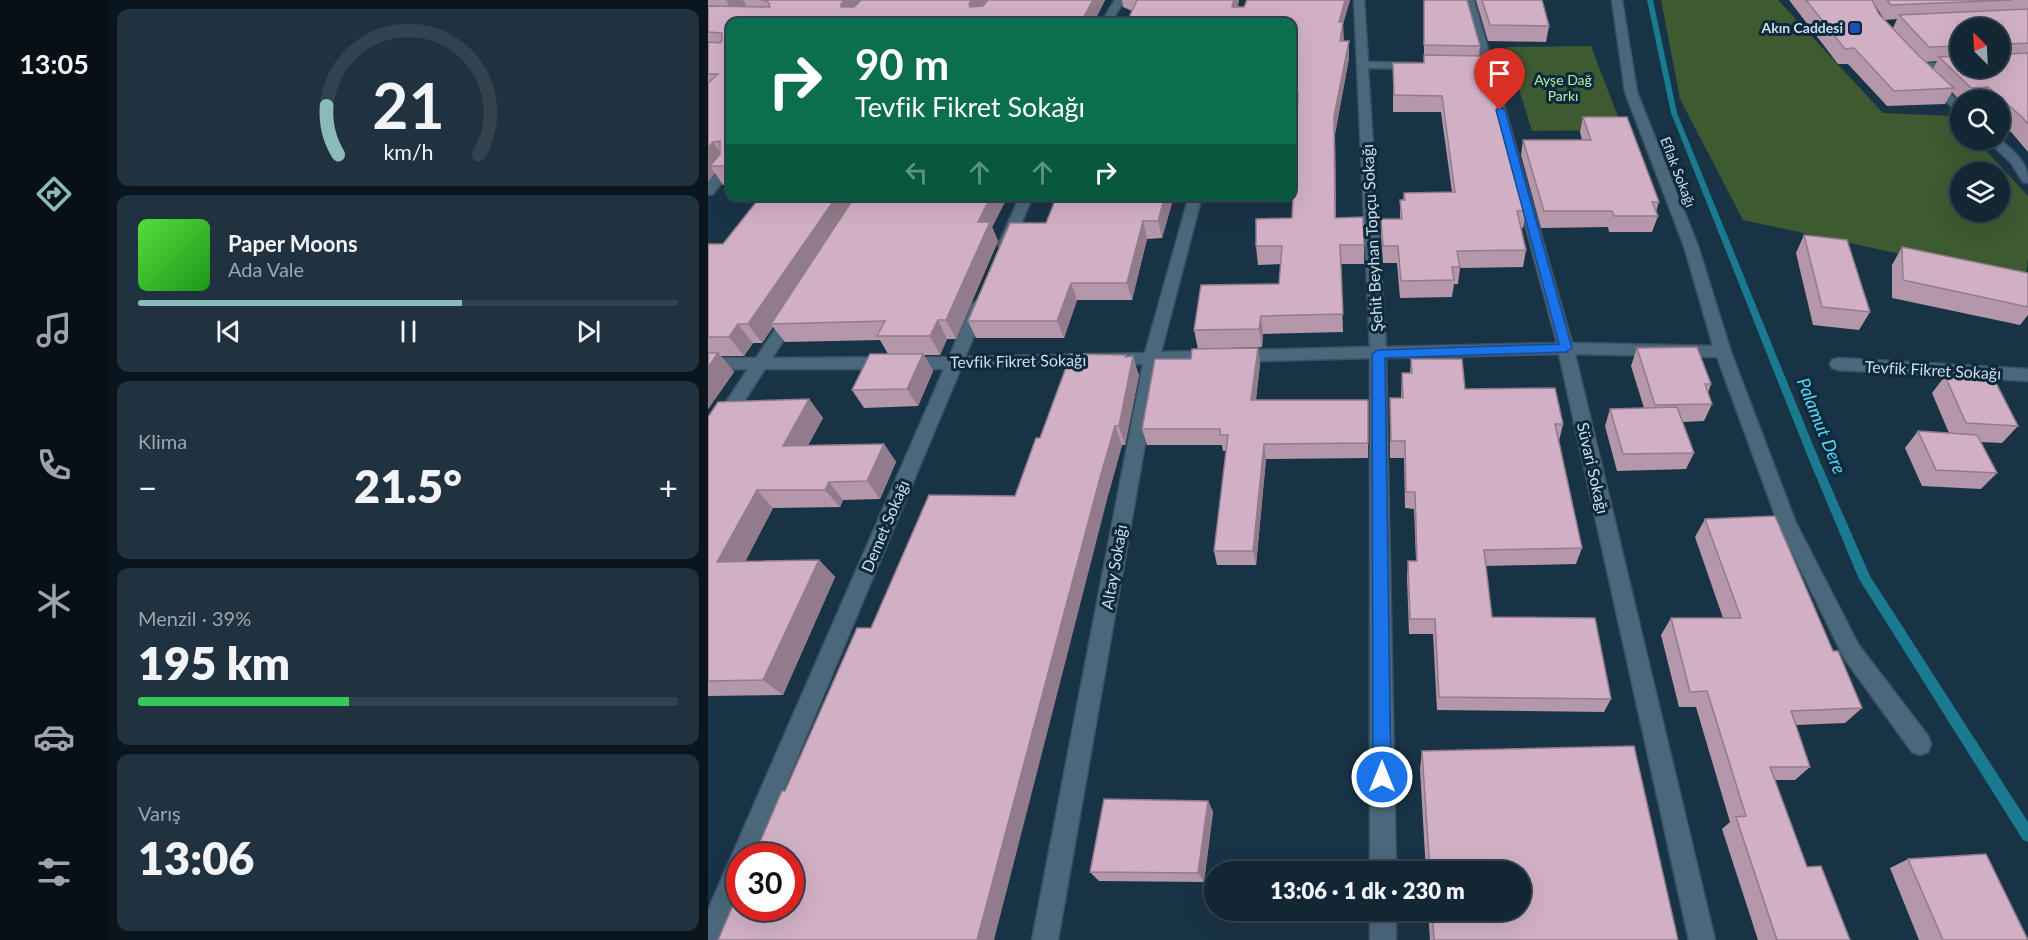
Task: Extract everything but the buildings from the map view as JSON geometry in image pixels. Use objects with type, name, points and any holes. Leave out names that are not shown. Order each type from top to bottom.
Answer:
[{"type":"street","points":[[1109,18],[1120,0]]},
{"type":"street","name":"Şehit Beyhan Topçu Sokağı","points":[[1359,0],[1378,354],[1383,861]]},
{"type":"street","name":"Süvari Sokağı","points":[[1469,0],[1483,67],[1566,348],[1702,940]]},
{"type":"street","points":[[1605,0],[1630,83]]},
{"type":"street","name":"Eflak Sokağı","points":[[1617,0],[1631,92],[1691,246],[1723,352],[1750,419],[1787,524],[1851,651],[1920,744]]},
{"type":"street","points":[[1950,65],[1912,63],[1950,99]]},
{"type":"street","points":[[1362,65],[1431,66]]},
{"type":"street","points":[[2007,150],[2022,161],[2028,179]]},
{"type":"street","points":[[708,191],[726,170]]},
{"type":"street","points":[[1000,259],[1024,201]]},
{"type":"street","name":"Altay Sokağı","points":[[1045,940],[1152,357],[1195,201]]},
{"type":"street","name":"Demet Sokağı","points":[[750,843],[986,290]]},
{"type":"street","points":[[708,443],[799,305]]},
{"type":"street","name":"Tevfik Fikret Sokağı","points":[[708,364],[955,363],[1566,348],[1723,352]]},
{"type":"street","name":"Tevfik Fikret Sokağı","points":[[1838,364],[2028,375]]},
{"type":"street","points":[[708,940],[726,898]]},
{"type":"street","points":[[1383,921],[1383,940]]},
{"type":"green space","points":[[1661,0],[1778,0],[1883,113],[1950,116],[1950,150],[1985,150],[1996,162],[1950,162],[1950,222],[2010,222],[2010,177],[2028,196],[2028,258],[2025,281],[1743,220],[1680,99]]},
{"type":"green space","name":"Ayşe Dağ Parkı","points":[[1591,46],[1623,130],[1532,131],[1506,47]]},
{"type":"waterway","name":"Palamut Dere","points":[[1650,0],[1674,113],[1815,462],[1865,579],[2028,835]]},
{"type":"place","name":"Akın Caddesi","points":[[1855,28]]},
{"type":"route","points":[[1382,777],[1378,354],[1566,348],[1500,110]]}]
